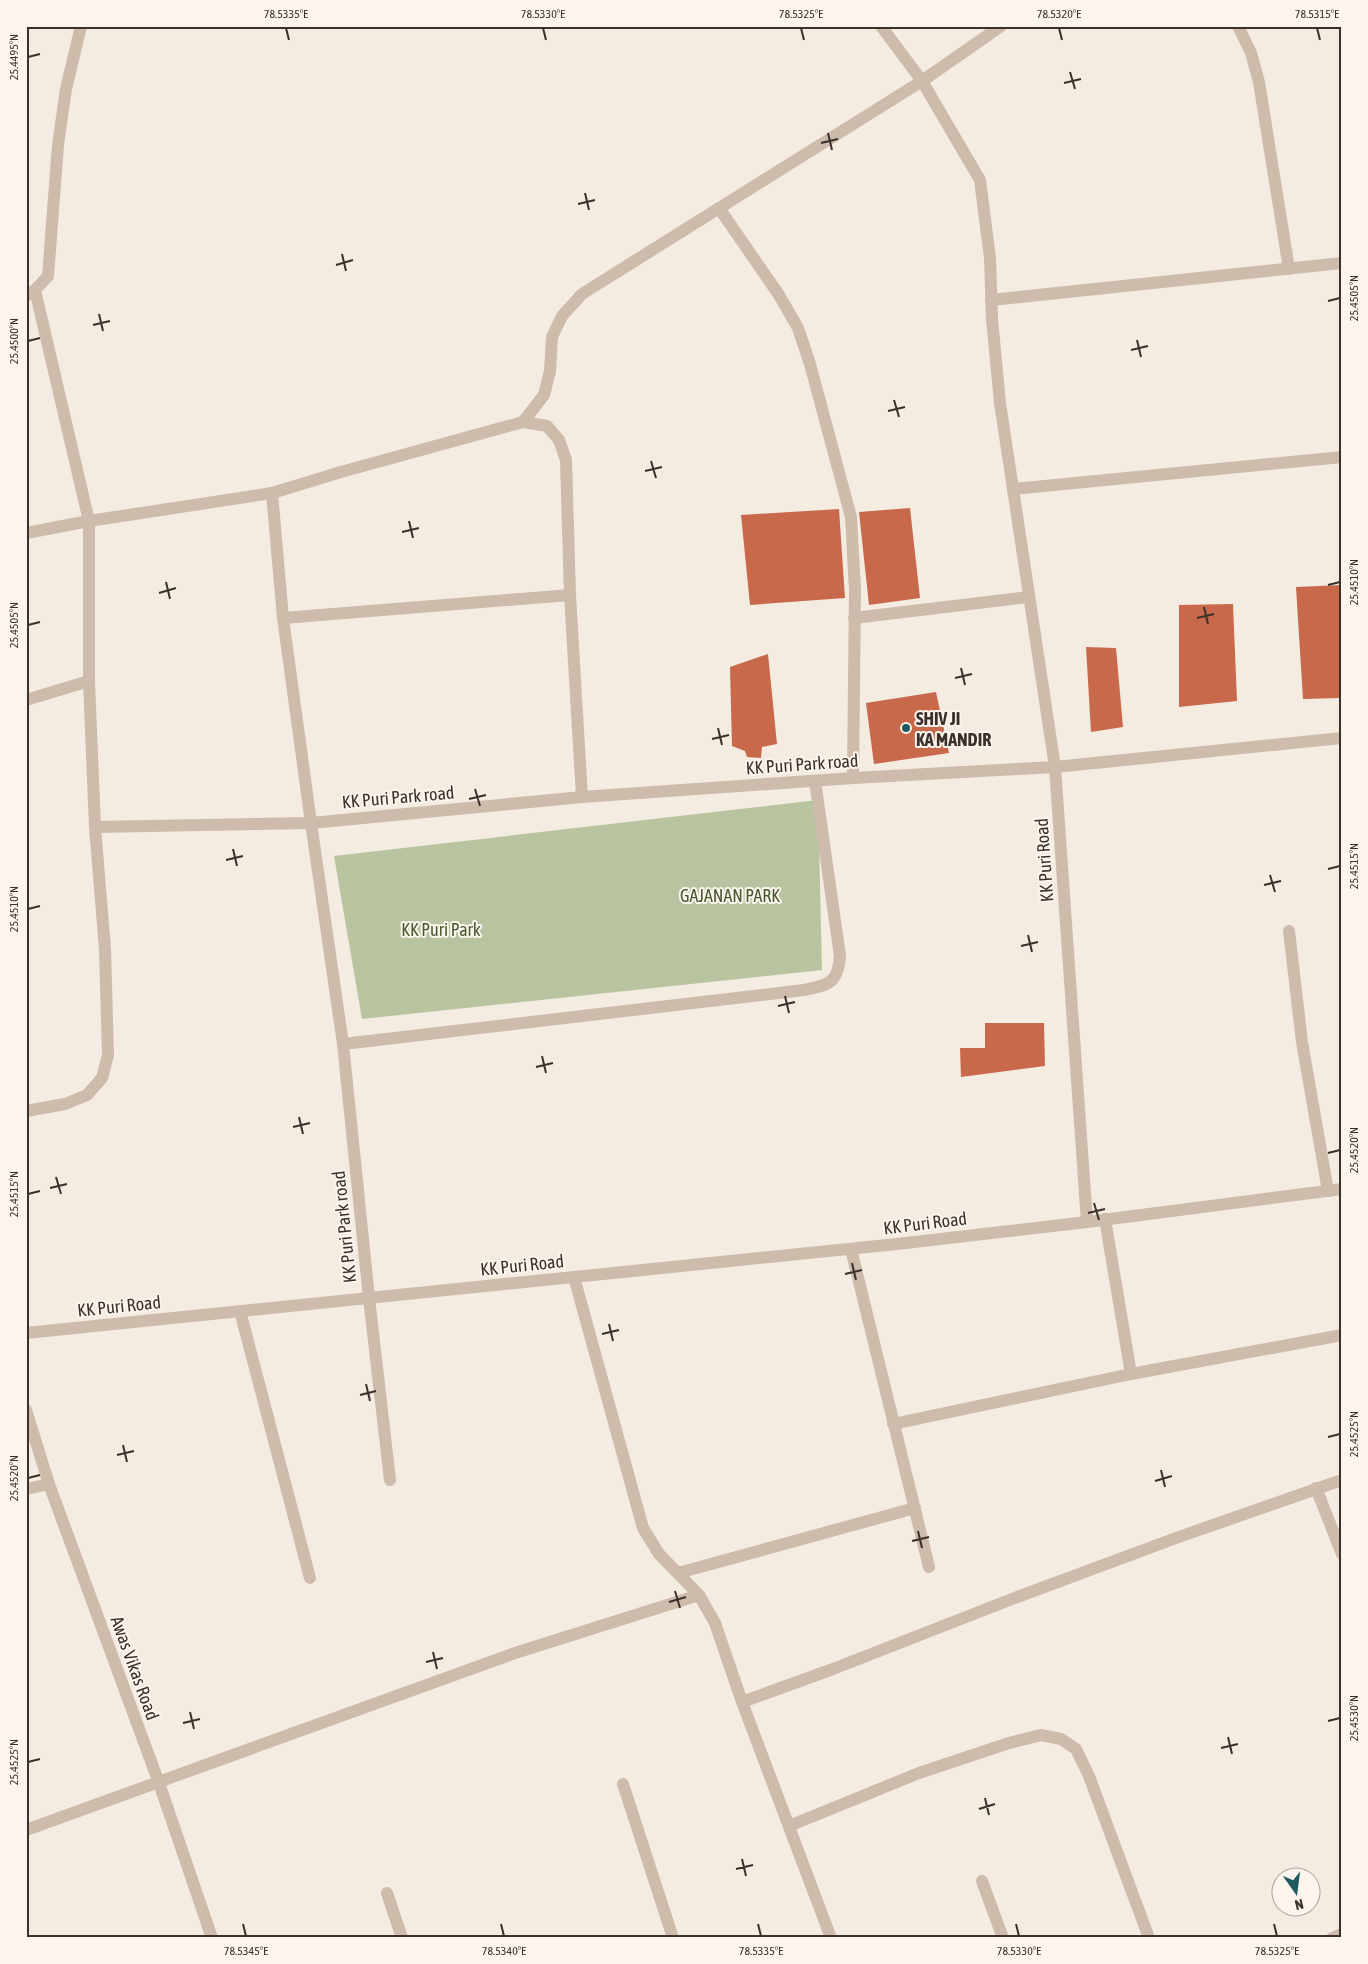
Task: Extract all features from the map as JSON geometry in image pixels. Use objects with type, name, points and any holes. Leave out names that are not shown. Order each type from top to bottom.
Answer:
[{"type":"street","points":[[26,1111],[65,1104],[87,1094],[102,1078],[108,1055],[105,949],[95,827],[89,681],[89,521],[31,293],[48,276],[58,145],[66,89],[81,26]]},
{"type":"street","name":"KK Puri Road","points":[[26,1332],[851,1249],[1087,1222],[1055,767],[1000,403],[991,300],[990,258],[980,180],[922,81],[881,26]]},
{"type":"street","points":[[523,422],[544,395],[550,371],[552,337],[562,316],[582,294],[922,81],[1001,26]]},
{"type":"street","points":[[1238,26],[1251,53],[1258,82],[1289,269]]},
{"type":"street","points":[[719,208],[779,295],[798,328],[810,364],[851,517],[855,590],[853,778]]},
{"type":"street","points":[[991,300],[1342,263]]},
{"type":"street","points":[[26,533],[89,521],[272,493],[523,422],[547,426],[559,440],[566,460],[570,595],[582,797]]},
{"type":"street","points":[[1013,489],[1342,457]]},
{"type":"street","points":[[95,827],[310,823],[283,618],[272,493]]},
{"type":"street","points":[[283,618],[570,595]]},
{"type":"street","points":[[854,618],[1029,597]]},
{"type":"street","points":[[26,700],[89,681]]},
{"type":"street","points":[[1055,767],[1342,738]]},
{"type":"street","name":"KK Puri Park road","points":[[390,1480],[368,1298],[343,1044],[310,823],[582,797],[853,778],[1055,767]]},
{"type":"street","points":[[343,1044],[821,987],[833,980],[839,971],[840,956],[815,781]]},
{"type":"street","points":[[1289,931],[1302,1042],[1328,1191]]},
{"type":"street","points":[[1087,1222],[1342,1189]]},
{"type":"street","points":[[1105,1219],[1131,1374]]},
{"type":"street","points":[[851,1249],[929,1567]]},
{"type":"street","points":[[574,1277],[642,1528],[660,1554],[698,1595],[715,1623],[742,1702],[831,1938]]},
{"type":"street","points":[[240,1311],[310,1578]]},
{"type":"street","points":[[893,1424],[1131,1374],[1342,1335]]},
{"type":"street","name":"Awas Vikas Road","points":[[26,1410],[49,1484],[159,1783],[212,1938]]},
{"type":"street","points":[[742,1702],[1158,1545],[1342,1480]]},
{"type":"street","points":[[26,1489],[49,1484]]},
{"type":"street","points":[[1316,1488],[1342,1554]]},
{"type":"street","points":[[678,1573],[915,1508]]},
{"type":"street","points":[[26,1830],[515,1652],[698,1595]]},
{"type":"street","points":[[789,1826],[919,1773],[1009,1743],[1041,1735],[1061,1738],[1076,1749],[1089,1776],[1149,1938]]},
{"type":"street","points":[[623,1784],[673,1938]]},
{"type":"street","points":[[982,1881],[1003,1938]]},
{"type":"street","points":[[386,1893],[402,1938]]},
{"type":"street","points":[[1332,1938],[1342,1934]]},
{"type":"green space","name":"KK Puri Park","points":[[818,800],[822,970],[362,1019],[334,856]]},
{"type":"building","points":[[910,508],[920,598],[869,605],[859,512]]},
{"type":"building","points":[[839,509],[845,598],[750,605],[741,515]]},
{"type":"building","points":[[1342,585],[1342,698],[1303,699],[1296,587]]},
{"type":"building","points":[[1233,604],[1237,701],[1179,707],[1179,605]]},
{"type":"building","points":[[1086,647],[1116,648],[1123,727],[1091,732]]},
{"type":"building","points":[[768,654],[777,744],[762,747],[761,758],[747,757],[745,751],[732,746],[730,667]]},
{"type":"building","name":"SHIV JI KA MANDIR","points":[[936,692],[949,753],[874,764],[866,703]]},
{"type":"building","points":[[985,1023],[1044,1023],[1045,1066],[961,1077],[960,1048],[985,1048]]},
{"type":"place","name":"SHIV JI KA MANDIR","points":[[906,728]]},
{"type":"park label","name":"GAJANAN PARK","points":[[730,895]]}]
